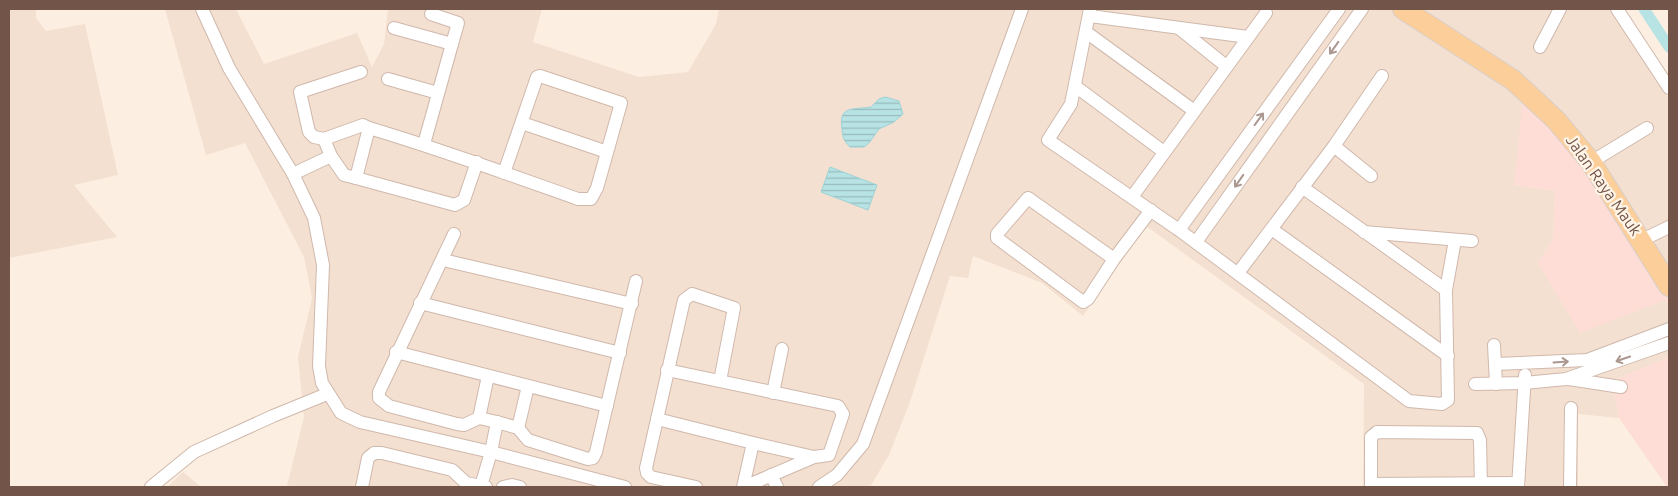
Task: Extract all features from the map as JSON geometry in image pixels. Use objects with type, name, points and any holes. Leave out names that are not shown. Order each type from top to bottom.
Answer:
[{"type":"main road","name":"Jalan Raya Mauk","points":[[1403,9],[1524,88],[1556,120],[1591,162],[1642,240],[1669,286]]},
{"type":"street","points":[[202,9],[229,68],[293,174],[314,218],[323,265],[319,366],[322,383],[327,394],[341,413],[360,422],[491,452],[625,487]]},
{"type":"street","points":[[819,487],[837,475],[863,444],[1022,9]]},
{"type":"street","points":[[1179,230],[1339,9]]},
{"type":"street","points":[[1196,242],[1362,9]]},
{"type":"street","points":[[1540,47],[1560,9]]},
{"type":"street","points":[[1617,9],[1669,88]]},
{"type":"street","points":[[424,144],[458,23],[432,12],[426,35]]},
{"type":"street","points":[[1248,37],[1180,30],[1090,12],[1068,111],[1048,140],[1196,242],[1409,401],[1446,403],[1448,400],[1446,290],[1455,240]]},
{"type":"street","points":[[1132,197],[1193,110],[1266,13]]},
{"type":"street","points":[[394,28],[426,35],[452,44]]},
{"type":"street","points":[[1180,30],[1226,66]]},
{"type":"street","points":[[1086,32],[1193,110]]},
{"type":"street","points":[[361,72],[300,92],[309,132],[314,137],[324,139],[363,125],[478,162],[504,173],[578,199],[591,199],[597,188],[622,107],[618,101],[540,76],[535,80],[504,173]]},
{"type":"street","points":[[1238,273],[1273,230],[1382,76]]},
{"type":"street","points":[[388,79],[438,93]]},
{"type":"street","points":[[1075,86],[1164,152]]},
{"type":"street","points":[[522,123],[607,152]]},
{"type":"street","points":[[356,178],[369,128]]},
{"type":"street","points":[[1591,162],[1647,128]]},
{"type":"street","points":[[324,139],[331,156],[344,175],[456,205],[464,200],[478,162]]},
{"type":"street","points":[[1334,146],[1371,176]]},
{"type":"street","points":[[293,174],[331,156]]},
{"type":"street","points":[[1302,187],[1362,232],[1446,290]]},
{"type":"street","points":[[1114,259],[1028,198],[996,236],[1083,302],[1088,299],[1114,259],[1150,210]]},
{"type":"street","points":[[1642,240],[1669,227]]},
{"type":"street","points":[[1273,230],[1448,356]]},
{"type":"street","points":[[1362,232],[1472,241]]},
{"type":"street","points":[[454,234],[443,260],[396,352],[379,392],[379,398],[383,404],[457,424],[464,424],[479,418],[518,428],[528,440],[588,459],[593,458],[632,304],[636,281]]},
{"type":"street","points":[[443,260],[632,304]]},
{"type":"street","points":[[696,487],[651,477],[647,473],[667,370],[684,300],[692,294],[734,308],[720,381]]},
{"type":"street","points":[[420,303],[620,353]]},
{"type":"street","points":[[1566,378],[1589,365],[1669,329]]},
{"type":"street","points":[[1495,364],[1589,365],[1669,343]]},
{"type":"street","points":[[1494,344],[1496,384]]},
{"type":"street","points":[[773,393],[782,349]]},
{"type":"street","points":[[396,352],[607,406]]},
{"type":"street","points":[[1481,485],[1480,440],[1477,433],[1377,432],[1371,437],[1371,485],[1481,485],[1518,485],[1524,383],[1527,364]]},
{"type":"street","points":[[667,370],[838,406],[841,409],[843,414],[829,455],[814,457],[743,487]]},
{"type":"street","points":[[479,418],[488,376]]},
{"type":"street","points":[[1475,384],[1524,383],[1566,378],[1621,387]]},
{"type":"street","points":[[518,428],[528,386]]},
{"type":"street","points":[[151,487],[194,452],[281,412],[327,394]]},
{"type":"street","points":[[1570,487],[1571,408]]},
{"type":"street","points":[[657,419],[814,457]]},
{"type":"street","points":[[362,487],[368,458],[374,453],[382,453],[452,470],[457,472],[466,485],[483,487],[497,422]]},
{"type":"street","points":[[743,487],[753,443]]},
{"type":"street","points":[[771,475],[777,487]]},
{"type":"street","points":[[503,487],[512,485],[520,487]]},
{"type":"shaded area","points":[[9,9],[36,9],[36,18],[46,31],[85,24],[118,175],[74,185],[117,237],[9,258]]},
{"type":"shaded area","points":[[165,9],[236,9],[264,64],[357,33],[372,67],[384,44],[388,9],[542,9],[533,42],[639,77],[688,72],[716,24],[719,9],[1614,9],[1669,98],[1669,278],[1574,137],[1514,185],[1555,191],[1553,239],[1538,263],[1665,300],[1669,307],[1669,357],[1612,381],[1619,418],[1578,414],[1578,487],[1363,487],[1364,384],[1146,226],[1083,316],[1042,283],[973,256],[968,278],[950,276],[910,402],[889,455],[870,487],[287,486],[304,417],[298,357],[312,298],[304,257],[245,143],[206,155]]},
{"type":"shaded area","points":[[1524,89],[1669,278],[1669,307],[1665,300],[1580,333],[1538,263],[1553,239],[1555,191],[1514,185]]},
{"type":"shaded area","points":[[1669,357],[1669,487],[1667,487],[1619,418],[1612,381]]},
{"type":"shaded area","points":[[183,472],[201,487],[167,487]]},
{"type":"water","points":[[885,97],[899,101],[903,114],[894,122],[879,129],[864,147],[850,147],[843,135],[842,116],[848,110],[871,107],[879,99]]},
{"type":"water","points":[[830,167],[877,185],[868,210],[821,192]]},
{"type":"waterway","points":[[1644,9],[1669,47]]}]
